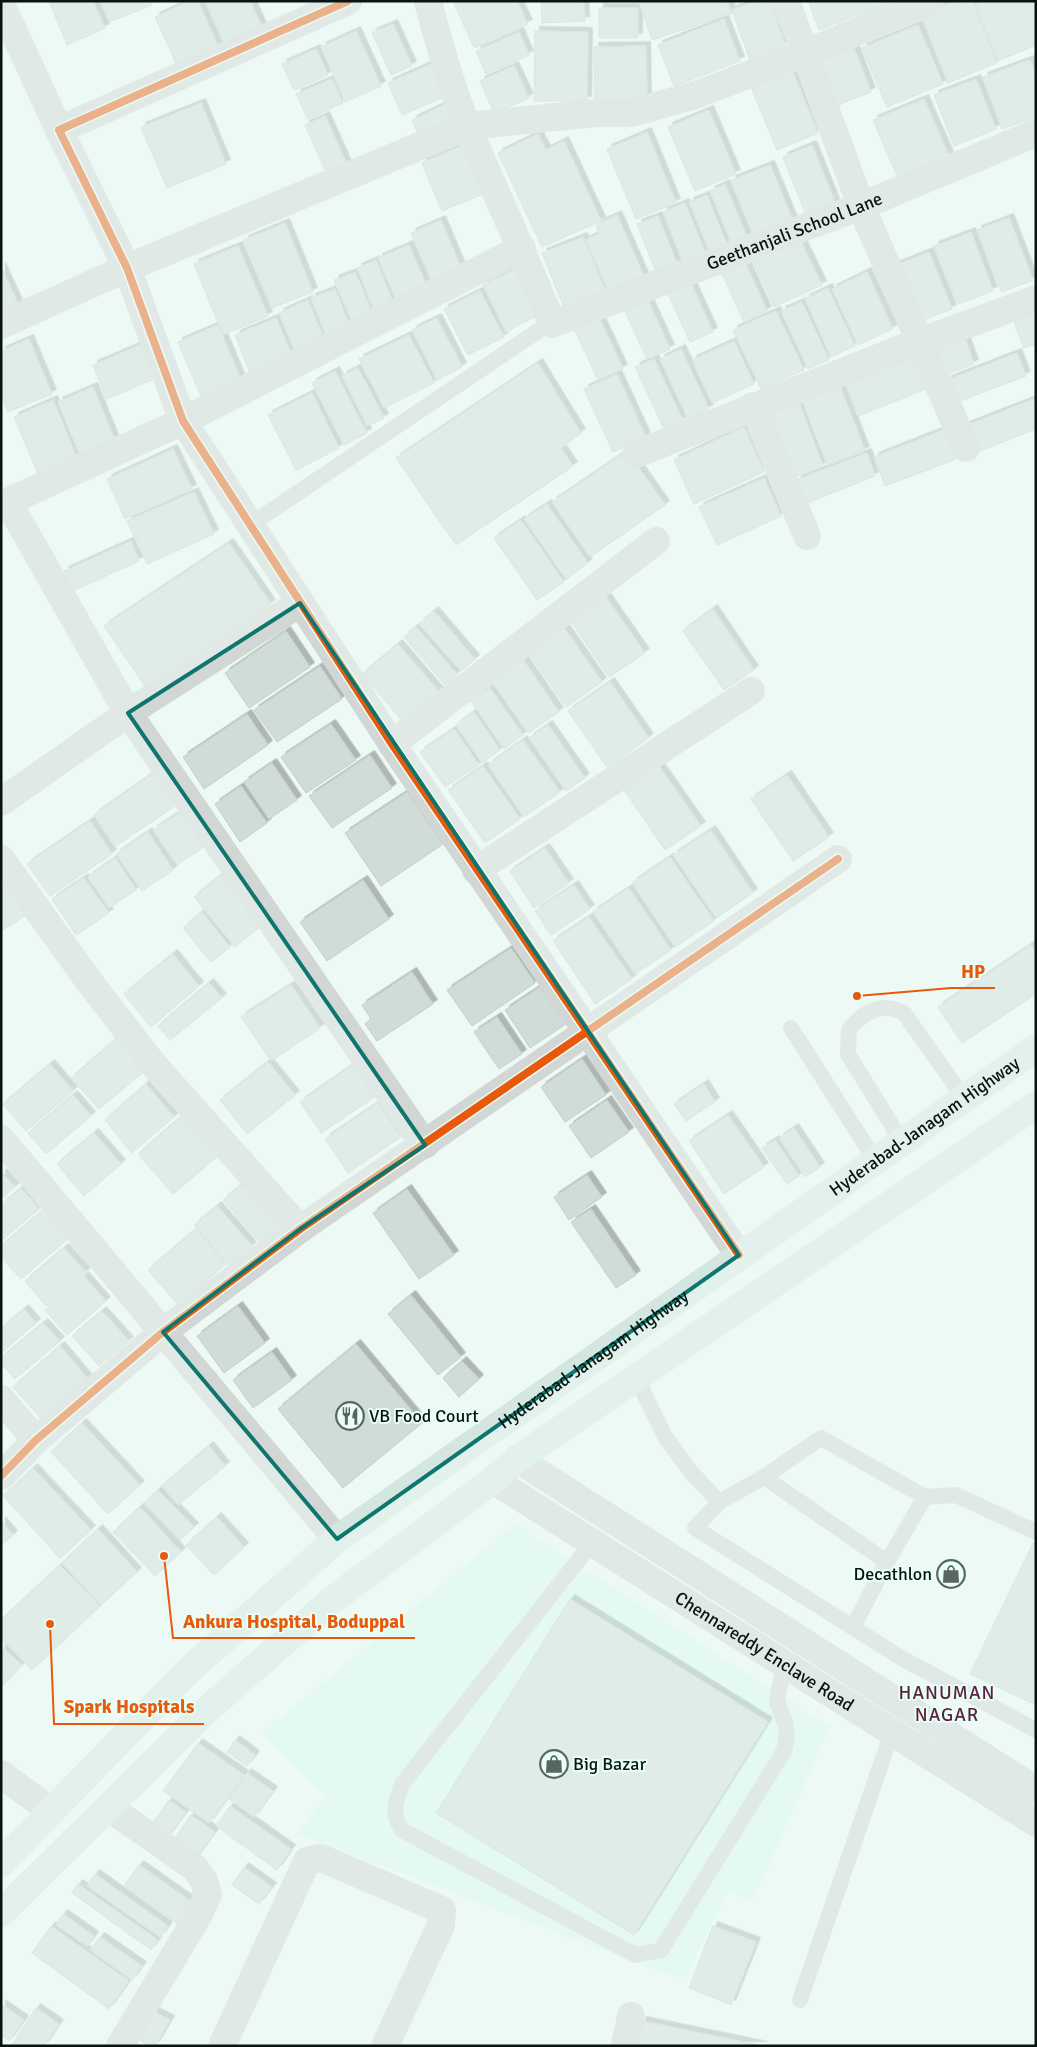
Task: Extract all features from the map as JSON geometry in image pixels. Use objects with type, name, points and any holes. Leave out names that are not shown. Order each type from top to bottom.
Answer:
[{"type":"highway","name":"Hyderabad-Janagam Highway","points":[[1,1863],[189,1670],[337,1539],[1036,1048]]},
{"type":"highway","points":[[1,1914],[209,1708],[332,1600],[493,1480],[517,1459],[636,1377],[1032,1112]]},
{"type":"highway","points":[[96,1765],[117,1798]]},
{"type":"street","points":[[59,130],[348,1]]},
{"type":"street","points":[[428,1],[468,126],[522,248],[552,324]]},
{"type":"street","points":[[786,1],[860,206],[966,448]]},
{"type":"street","points":[[1,325],[127,268],[468,126],[596,112],[632,112],[694,95],[806,53],[930,1]]},
{"type":"street","points":[[1,4],[59,130],[127,268],[183,421],[392,744],[586,1033],[739,1255]]},
{"type":"street","name":"Geethanjali School Lane","points":[[552,324],[860,206],[1036,133]]},
{"type":"street","points":[[424,1145],[128,712],[4,504],[183,421],[522,248]]},
{"type":"street","points":[[636,454],[753,406],[1036,299]]},
{"type":"street","points":[[753,406],[807,536]]},
{"type":"street","points":[[392,744],[656,541]]},
{"type":"street","points":[[1,802],[128,712],[300,603]]},
{"type":"street","points":[[476,870],[751,691]]},
{"type":"street","points":[[1,859],[91,984],[153,1064],[300,1229]]},
{"type":"street","points":[[1,1476],[36,1440],[163,1332],[300,1229],[838,859]]},
{"type":"street","points":[[1,1139],[337,1539]]},
{"type":"street","points":[[1,1399],[36,1440]]},
{"type":"street","name":"Chennareddy Enclave Road","points":[[517,1459],[1036,1790]]},
{"type":"street","name":"Chennareddy Enclave Road","points":[[493,1480],[1036,1823]]},
{"type":"street","points":[[1,1774],[50,1811]]},
{"type":"street","points":[[117,1798],[195,1868],[204,1881],[208,1895],[198,1916],[120,2046]]},
{"type":"street","points":[[222,2046],[307,1861],[320,1858],[442,1910],[441,1925],[385,2046]]},
{"type":"street","points":[[625,2046],[631,2016]]},
{"type":"lane","points":[[250,525],[541,329],[552,324]]},
{"type":"lane","points":[[902,1142],[848,1054],[849,1030],[867,1012],[880,1007],[895,1008],[904,1013],[964,1098]]},
{"type":"lane","points":[[791,1028],[875,1160]]},
{"type":"lane","points":[[636,1377],[664,1435],[690,1471],[719,1502]]},
{"type":"lane","points":[[1036,1532],[956,1495],[925,1498],[821,1438],[764,1477],[719,1502],[694,1528],[903,1659],[1036,1730]]},
{"type":"lane","points":[[764,1477],[887,1562]]},
{"type":"lane","points":[[853,1626],[887,1562],[925,1498]]},
{"type":"lane","points":[[592,1543],[402,1784],[395,1803],[395,1819],[402,1830],[635,1955],[661,1950],[784,1751],[787,1735],[786,1725],[777,1702],[784,1664]]},
{"type":"lane","points":[[800,2000],[892,1732]]},
{"type":"highlighted area","points":[[300,603],[739,1255],[337,1539],[163,1332],[300,1229],[425,1145],[128,713]]},
{"type":"shaded area","name":"Big Bazar","points":[[515,1524],[830,1727],[753,1900],[729,1892],[683,1980],[298,1834],[325,1796],[262,1733]]},
{"type":"building","points":[[49,1],[93,1],[105,28],[67,45]]},
{"type":"building","points":[[101,1],[150,1],[152,5],[110,22]]},
{"type":"building","points":[[189,1],[198,1],[221,53],[180,72],[155,17]]},
{"type":"building","points":[[206,1],[250,1],[265,33],[227,49]]},
{"type":"building","points":[[453,1],[517,1],[528,24],[474,48]]},
{"type":"building","points":[[541,1],[584,1],[585,21],[542,23]]},
{"type":"building","points":[[639,1],[727,1],[732,13],[652,40]]},
{"type":"building","points":[[758,1],[771,1],[785,46],[750,60],[732,10]]},
{"type":"building","points":[[808,1],[888,1],[888,3],[819,30]]},
{"type":"building","points":[[955,1],[973,1],[997,63],[948,83],[921,15]]},
{"type":"building","points":[[983,1],[1036,1],[1036,45],[998,61],[975,5]]},
{"type":"building","points":[[599,8],[638,8],[638,38],[599,38]]},
{"type":"building","points":[[724,19],[740,61],[674,86],[658,45]]},
{"type":"building","points":[[393,24],[412,66],[391,75],[372,33]]},
{"type":"building","points":[[918,25],[943,84],[887,107],[862,48]]},
{"type":"building","points":[[356,31],[381,86],[345,102],[321,47]]},
{"type":"building","points":[[535,31],[588,32],[587,101],[534,101]]},
{"type":"building","points":[[519,32],[529,55],[486,74],[476,51]]},
{"type":"building","points":[[646,46],[647,103],[595,104],[594,47]]},
{"type":"building","points":[[854,48],[871,92],[833,107],[816,62]]},
{"type":"building","points":[[316,49],[328,75],[294,90],[282,64]]},
{"type":"building","points":[[1030,60],[1036,76],[1036,117],[1002,129],[983,77]]},
{"type":"building","points":[[433,63],[447,96],[402,115],[388,83]]},
{"type":"building","points":[[514,66],[529,98],[494,113],[480,81]]},
{"type":"building","points":[[791,68],[818,133],[777,150],[750,85]]},
{"type":"building","points":[[332,79],[343,103],[308,119],[296,94]]},
{"type":"building","points":[[976,79],[996,129],[954,146],[934,95]]},
{"type":"building","points":[[924,99],[949,156],[898,178],[873,120]]},
{"type":"building","points":[[450,102],[460,126],[422,143],[412,120]]},
{"type":"building","points":[[201,103],[226,164],[167,188],[141,127]]},
{"type":"building","points":[[709,110],[736,174],[695,191],[668,127]]},
{"type":"building","points":[[325,116],[348,167],[328,176],[305,125]]},
{"type":"building","points":[[647,132],[676,203],[636,219],[607,149]]},
{"type":"building","points":[[538,134],[546,150],[564,141],[601,221],[542,247],[498,153]]},
{"type":"building","points":[[466,144],[486,193],[442,211],[422,163]]},
{"type":"building","points":[[812,145],[836,205],[807,217],[783,157]]},
{"type":"building","points":[[770,165],[793,221],[755,237],[731,180]]},
{"type":"building","points":[[725,184],[748,239],[732,245],[710,191]]},
{"type":"building","points":[[707,195],[728,247],[711,255],[689,202]]},
{"type":"building","points":[[685,203],[707,256],[684,265],[663,212]]},
{"type":"building","points":[[617,215],[645,279],[610,294],[586,240],[599,234],[596,225]]},
{"type":"building","points":[[658,216],[679,269],[658,277],[637,224]]},
{"type":"building","points":[[1009,218],[1033,280],[1002,292],[977,230]]},
{"type":"building","points":[[441,220],[462,270],[432,282],[411,233]]},
{"type":"building","points":[[285,223],[313,292],[272,308],[244,240]]},
{"type":"building","points":[[971,232],[993,291],[958,304],[934,246]]},
{"type":"building","points":[[797,233],[822,285],[774,307],[750,255]]},
{"type":"building","points":[[583,237],[609,299],[567,315],[542,253]]},
{"type":"building","points":[[409,245],[428,289],[397,302],[378,258]]},
{"type":"building","points":[[238,246],[268,316],[223,335],[194,264]]},
{"type":"building","points":[[929,252],[952,309],[913,324],[891,267]]},
{"type":"building","points":[[743,258],[767,311],[744,322],[720,269]]},
{"type":"building","points":[[376,260],[394,305],[375,312],[357,268]]},
{"type":"building","points":[[1,267],[19,306],[1,314]]},
{"type":"building","points":[[515,269],[538,315],[506,332],[483,285]]},
{"type":"building","points":[[355,272],[376,321],[355,329],[334,280]]},
{"type":"building","points":[[867,272],[893,329],[858,345],[832,289]]},
{"type":"building","points":[[688,277],[713,332],[690,342],[665,287]]},
{"type":"building","points":[[828,288],[855,346],[831,357],[805,299]]},
{"type":"building","points":[[335,289],[351,329],[327,339],[311,298]]},
{"type":"building","points":[[480,291],[504,337],[468,355],[444,309]]},
{"type":"building","points":[[646,296],[670,349],[647,359],[623,307]]},
{"type":"building","points":[[308,300],[327,346],[298,358],[279,313]]},
{"type":"building","points":[[802,302],[829,360],[808,369],[781,311]]},
{"type":"building","points":[[1036,308],[1036,344],[1024,348],[1012,317]]},
{"type":"building","points":[[776,311],[804,370],[761,389],[733,330]]},
{"type":"building","points":[[597,313],[623,369],[598,380],[572,324]]},
{"type":"building","points":[[276,318],[295,363],[253,380],[235,335]]},
{"type":"building","points":[[437,318],[462,367],[437,380],[412,330]]},
{"type":"building","points":[[218,325],[244,387],[204,404],[178,342]]},
{"type":"building","points":[[409,335],[434,383],[384,408],[359,359]]},
{"type":"building","points":[[964,336],[974,364],[941,377],[930,349]]},
{"type":"building","points":[[29,339],[52,394],[8,412],[1,395],[1,351]]},
{"type":"building","points":[[734,341],[754,384],[712,403],[692,360]]},
{"type":"building","points":[[140,345],[154,379],[106,399],[93,365]]},
{"type":"building","points":[[681,349],[709,409],[688,419],[660,359]]},
{"type":"building","points":[[917,352],[931,387],[858,416],[844,380]]},
{"type":"building","points":[[1017,353],[1026,376],[955,403],[947,380]]},
{"type":"building","points":[[654,359],[683,421],[664,429],[635,367]]},
{"type":"building","points":[[538,363],[581,433],[561,448],[573,466],[456,545],[396,458]]},
{"type":"building","points":[[358,368],[384,418],[367,426],[342,376]]},
{"type":"building","points":[[335,371],[367,433],[344,445],[312,383]]},
{"type":"building","points":[[617,374],[646,437],[613,452],[584,389]]},
{"type":"building","points":[[840,386],[865,451],[827,465],[802,400]]},
{"type":"building","points":[[93,387],[117,446],[82,460],[58,402]]},
{"type":"building","points":[[312,393],[339,448],[296,470],[268,415]]},
{"type":"building","points":[[1034,399],[1036,403],[1036,429],[975,453],[965,426]]},
{"type":"building","points":[[53,400],[78,460],[39,476],[14,417]]},
{"type":"building","points":[[799,403],[823,466],[789,479],[765,416]]},
{"type":"building","points":[[953,426],[964,456],[885,486],[874,457]]},
{"type":"building","points":[[744,427],[764,472],[694,504],[674,460]]},
{"type":"building","points":[[173,449],[192,489],[125,519],[107,479]]},
{"type":"building","points":[[627,451],[665,505],[590,557],[552,502]]},
{"type":"building","points":[[867,453],[875,476],[805,504],[796,480]]},
{"type":"building","points":[[764,478],[781,516],[717,545],[699,507]]},
{"type":"building","points":[[194,492],[214,534],[147,564],[127,521]]},
{"type":"building","points":[[547,504],[588,563],[566,579],[524,519]]},
{"type":"building","points":[[521,520],[564,582],[537,600],[494,538]]},
{"type":"building","points":[[131,541],[139,561],[73,591],[64,571]]},
{"type":"building","points":[[229,543],[271,604],[146,688],[104,626]]},
{"type":"building","points":[[601,590],[645,653],[609,677],[566,614]]},
{"type":"building","points":[[713,609],[754,670],[724,690],[683,631]]},
{"type":"building","points":[[434,611],[475,659],[461,671],[419,624]]},
{"type":"building","points":[[563,626],[602,682],[566,707],[527,651]]},
{"type":"building","points":[[416,627],[457,674],[445,685],[404,637]]},
{"type":"building","points":[[286,631],[310,667],[249,708],[225,673]]},
{"type":"building","points":[[398,644],[441,694],[405,724],[362,674]]},
{"type":"building","points":[[522,658],[559,712],[528,733],[490,679]]},
{"type":"building","points":[[320,666],[342,699],[277,742],[254,710]]},
{"type":"building","points":[[610,682],[649,738],[607,767],[568,711]]},
{"type":"building","points":[[490,688],[523,735],[504,749],[471,701]]},
{"type":"building","points":[[474,712],[500,750],[482,763],[456,725]]},
{"type":"building","points":[[247,714],[268,745],[204,789],[183,757]]},
{"type":"building","points":[[331,724],[356,760],[306,793],[281,757]]},
{"type":"building","points":[[548,725],[585,778],[566,791],[529,738]]},
{"type":"building","points":[[454,729],[479,765],[445,787],[420,752]]},
{"type":"building","points":[[523,740],[560,792],[524,817],[488,765]]},
{"type":"building","points":[[370,755],[392,788],[332,828],[309,796]]},
{"type":"building","points":[[272,763],[297,800],[269,819],[244,782]]},
{"type":"building","points":[[483,766],[520,819],[485,843],[448,790]]},
{"type":"building","points":[[659,766],[701,826],[665,850],[624,790]]},
{"type":"building","points":[[161,768],[184,800],[116,846],[94,815]]},
{"type":"building","points":[[787,775],[829,837],[793,861],[751,799]]},
{"type":"building","points":[[241,786],[267,823],[240,842],[215,804]]},
{"type":"building","points":[[407,792],[443,844],[381,886],[345,833]]},
{"type":"building","points":[[185,809],[208,844],[177,865],[153,830]]},
{"type":"building","points":[[90,821],[112,854],[50,896],[27,864]]},
{"type":"building","points":[[711,830],[753,893],[716,918],[673,855]]},
{"type":"building","points":[[148,832],[173,870],[142,891],[116,854]]},
{"type":"building","points":[[545,848],[569,883],[534,908],[510,871]]},
{"type":"building","points":[[670,857],[714,921],[675,947],[632,883]]},
{"type":"building","points":[[115,858],[136,890],[109,908],[88,877]]},
{"type":"building","points":[[221,875],[262,925],[235,947],[194,897]]},
{"type":"building","points":[[1,878],[26,915],[1,931]]},
{"type":"building","points":[[84,878],[109,913],[76,935],[52,899]]},
{"type":"building","points":[[363,880],[389,919],[327,961],[300,922]]},
{"type":"building","points":[[574,885],[590,909],[551,935],[535,911]]},
{"type":"building","points":[[629,888],[671,950],[635,974],[593,912]]},
{"type":"building","points":[[202,912],[230,947],[211,962],[183,928]]},
{"type":"building","points":[[589,917],[632,979],[595,1004],[553,941]]},
{"type":"building","points":[[1031,945],[1036,952],[1036,994],[962,1043],[938,1007]]},
{"type":"building","points":[[511,948],[535,983],[472,1026],[447,990]]},
{"type":"building","points":[[173,954],[199,986],[151,1027],[124,994]]},
{"type":"building","points":[[412,972],[433,1004],[377,1041],[365,1024],[371,1019],[362,1005]]},
{"type":"building","points":[[209,983],[222,998],[170,1040],[158,1026]]},
{"type":"building","points":[[291,985],[320,1028],[271,1061],[241,1017]]},
{"type":"building","points":[[540,987],[566,1024],[530,1048],[505,1010]]},
{"type":"building","points":[[497,1017],[522,1054],[499,1069],[474,1032]]},
{"type":"building","points":[[120,1036],[148,1068],[99,1109],[71,1078]]},
{"type":"building","points":[[582,1059],[606,1095],[565,1122],[541,1087]]},
{"type":"building","points":[[268,1062],[295,1095],[247,1134],[220,1100]]},
{"type":"building","points":[[50,1064],[73,1091],[26,1131],[3,1104]]},
{"type":"building","points":[[353,1065],[375,1097],[321,1133],[300,1102]]},
{"type":"building","points":[[146,1084],[174,1117],[132,1153],[105,1120]]},
{"type":"building","points":[[704,1084],[715,1102],[686,1121],[674,1104]]},
{"type":"building","points":[[73,1095],[91,1116],[46,1154],[28,1133]]},
{"type":"building","points":[[607,1100],[629,1132],[591,1158],[569,1126]]},
{"type":"building","points":[[378,1103],[401,1137],[348,1173],[325,1139]]},
{"type":"building","points":[[183,1115],[218,1156],[173,1194],[138,1154]]},
{"type":"building","points":[[728,1115],[764,1167],[724,1194],[689,1141]]},
{"type":"building","points":[[794,1128],[820,1167],[805,1177],[779,1138]]},
{"type":"building","points":[[94,1133],[121,1164],[84,1196],[57,1164]]},
{"type":"building","points":[[775,1140],[799,1176],[787,1184],[762,1148]]},
{"type":"building","points":[[1,1174],[15,1187],[1,1199]]},
{"type":"building","points":[[587,1175],[602,1197],[569,1220],[554,1197]]},
{"type":"building","points":[[245,1182],[283,1226],[261,1244],[223,1200]]},
{"type":"building","points":[[21,1188],[39,1209],[1,1241],[1,1205]]},
{"type":"building","points":[[407,1189],[454,1255],[419,1279],[373,1213]]},
{"type":"building","points":[[217,1206],[252,1246],[229,1266],[194,1225]]},
{"type":"building","points":[[46,1208],[71,1236],[21,1279],[1,1257],[1,1246]]},
{"type":"building","points":[[591,1209],[636,1275],[616,1288],[571,1222]]},
{"type":"building","points":[[196,1229],[226,1264],[178,1305],[148,1270]]},
{"type":"building","points":[[64,1248],[86,1272],[46,1306],[25,1281]]},
{"type":"building","points":[[84,1276],[106,1301],[67,1335],[45,1310]]},
{"type":"building","points":[[411,1295],[461,1357],[438,1375],[388,1314]]},
{"type":"building","points":[[238,1306],[265,1343],[224,1373],[197,1336]]},
{"type":"building","points":[[24,1309],[36,1323],[1,1353],[1,1329]]},
{"type":"building","points":[[102,1311],[129,1341],[99,1366],[72,1336]]},
{"type":"building","points":[[43,1323],[60,1341],[15,1379],[1,1363],[1,1358]]},
{"type":"building","name":"VB Food Court","points":[[356,1344],[422,1423],[343,1488],[278,1409]]},
{"type":"building","points":[[60,1346],[89,1380],[42,1420],[13,1387]]},
{"type":"building","points":[[272,1352],[292,1380],[253,1408],[233,1380]]},
{"type":"building","points":[[462,1361],[479,1379],[459,1397],[443,1378]]},
{"type":"building","points":[[82,1423],[140,1485],[108,1514],[51,1452]]},
{"type":"building","points":[[209,1446],[225,1466],[178,1505],[162,1486]]},
{"type":"building","points":[[33,1468],[91,1530],[60,1558],[3,1496]]},
{"type":"building","points":[[158,1490],[194,1527],[180,1540],[144,1503]]},
{"type":"building","points":[[140,1507],[181,1552],[155,1576],[113,1532]]},
{"type":"building","points":[[217,1517],[244,1547],[214,1575],[186,1545]]},
{"type":"building","points":[[1,1521],[13,1535],[1,1545]]},
{"type":"building","points":[[98,1529],[137,1572],[101,1605],[62,1563]]},
{"type":"building","points":[[1033,1543],[1036,1544],[1036,1705],[970,1674]]},
{"type":"building","points":[[60,1565],[100,1606],[32,1670],[1,1638],[1,1620]]},
{"type":"building","points":[[570,1599],[768,1722],[634,1935],[436,1813]]},
{"type":"building","points":[[1,1646],[22,1665],[1,1687]]},
{"type":"building","points":[[235,1740],[255,1755],[247,1766],[227,1752]]},
{"type":"building","points":[[198,1743],[244,1775],[209,1823],[163,1791]]},
{"type":"building","points":[[247,1773],[273,1791],[254,1817],[229,1799]]},
{"type":"building","points":[[169,1800],[186,1812],[166,1839],[150,1827]]},
{"type":"building","points":[[230,1806],[291,1849],[277,1870],[216,1826]]},
{"type":"building","points":[[191,1815],[215,1832],[195,1859],[172,1842]]},
{"type":"building","points":[[139,1865],[196,1905],[181,1926],[124,1886]]},
{"type":"building","points":[[244,1867],[272,1887],[259,1904],[232,1885]]},
{"type":"building","points":[[95,1874],[168,1926],[160,1937],[87,1886]]},
{"type":"building","points":[[78,1884],[158,1940],[151,1950],[72,1893]]},
{"type":"building","points":[[63,1914],[94,1936],[87,1946],[56,1925]]},
{"type":"building","points":[[51,1926],[129,1981],[109,2009],[32,1953]]},
{"type":"building","points":[[713,1926],[756,1942],[731,2005],[689,1988]]},
{"type":"building","points":[[100,1937],[142,1966],[132,1980],[90,1950]]},
{"type":"building","points":[[1,2004],[24,2020],[9,2041],[1,2035]]},
{"type":"building","points":[[36,2008],[59,2024],[44,2046],[11,2046]]},
{"type":"building","points":[[154,2012],[170,2020],[155,2046],[149,2046],[138,2039]]},
{"type":"building","points":[[642,2021],[763,2046],[637,2046]]},
{"type":"cycle path","points":[[348,1],[59,130],[127,268],[183,421],[392,744],[739,1255]]},
{"type":"cycle path","points":[[1,1476],[36,1440],[163,1332],[300,1229],[838,859]]},
{"type":"place","name":"HP","points":[[857,996]]},
{"type":"place","name":"VB Food Court","points":[[350,1416]]},
{"type":"place","name":"Ankura Hospital, Boduppal","points":[[164,1556]]},
{"type":"place","name":"Decathlon","points":[[951,1574]]},
{"type":"place","name":"Spark Hospitals","points":[[50,1624]]},
{"type":"place","name":"Big Bazar","points":[[554,1764]]},
{"type":"district","name":"HANUMAN NAGAR","points":[[947,1703]]}]
